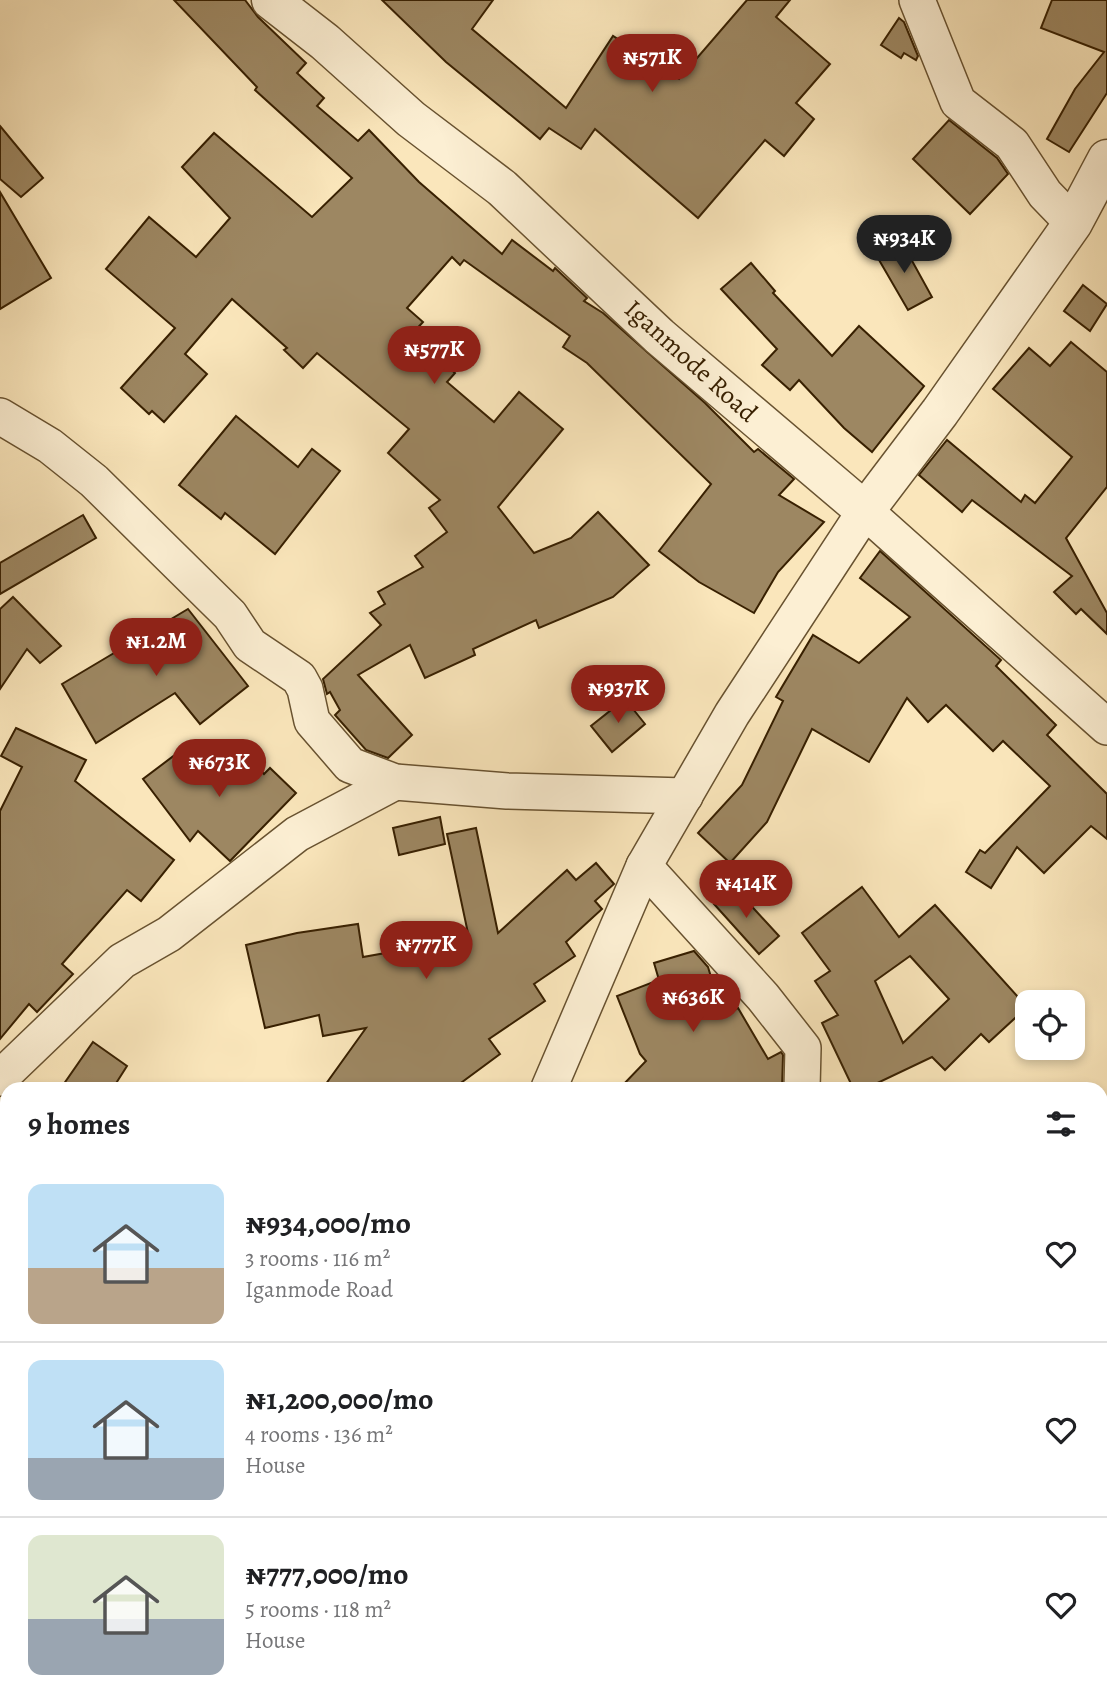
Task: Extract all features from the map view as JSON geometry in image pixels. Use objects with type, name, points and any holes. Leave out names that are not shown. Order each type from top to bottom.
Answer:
[{"type":"street","name":"Iganmode Road","points":[[271,0],[325,42],[411,120],[502,188],[659,336],[865,511],[1107,727]]},
{"type":"street","points":[[917,0],[958,102],[1012,144],[1045,194],[1073,223]]},
{"type":"street","points":[[552,1082],[644,866],[732,714],[865,511],[940,412],[1073,223],[1107,159]]},
{"type":"street","points":[[0,416],[50,446],[94,481],[230,614],[250,645],[299,678],[305,689],[312,722],[350,765],[395,782],[507,791],[685,796]]},
{"type":"street","points":[[347,809],[350,765]]},
{"type":"street","points":[[0,1078],[122,961],[169,934],[297,834],[395,782]]},
{"type":"street","points":[[644,866],[763,997],[803,1048],[802,1082]]},
{"type":"building","points":[[174,0],[245,0],[258,17],[306,63],[297,73],[324,98],[317,106],[358,141],[369,130],[419,182],[502,254],[512,240],[553,271],[555,268],[587,298],[584,301],[603,313],[705,403],[754,452],[758,449],[794,479],[779,495],[824,522],[778,572],[754,613],[699,582],[659,551],[711,484],[587,363],[563,347],[570,336],[464,260],[460,265],[452,257],[407,308],[423,322],[412,334],[455,373],[447,382],[494,422],[519,392],[563,429],[498,507],[534,553],[571,538],[598,512],[649,565],[613,597],[539,628],[536,620],[473,649],[475,655],[425,678],[410,645],[358,675],[412,735],[388,758],[366,750],[335,715],[340,710],[330,692],[327,694],[323,679],[381,625],[370,613],[385,604],[378,592],[423,567],[415,556],[447,532],[429,508],[440,500],[388,453],[409,429],[317,353],[303,368],[284,350],[287,348],[232,299],[185,354],[207,374],[164,422],[152,411],[149,414],[121,388],[175,328],[106,269],[149,217],[196,257],[230,218],[182,167],[214,133],[312,217],[352,178],[255,90],[257,87]]},
{"type":"building","points":[[382,0],[493,0],[472,29],[566,108],[613,36],[679,79],[747,0],[790,0],[776,17],[830,64],[796,103],[814,119],[784,156],[765,140],[698,218],[595,129],[581,149],[549,128],[540,139],[446,62]]},
{"type":"building","points":[[1052,0],[1107,0],[1107,93],[1069,152],[1047,139],[1075,89],[1104,52],[1041,28]]},
{"type":"building","points":[[899,18],[904,22],[918,56],[916,60],[904,53],[901,58],[881,45]]},
{"type":"building","points":[[949,120],[997,158],[1008,174],[970,214],[913,159]]},
{"type":"building","points":[[0,126],[43,178],[21,197],[0,179]]},
{"type":"building","points":[[0,192],[51,278],[0,309]]},
{"type":"building","points":[[900,239],[932,297],[908,310],[875,253]]},
{"type":"building","points":[[751,263],[775,291],[773,293],[832,356],[859,326],[924,386],[872,452],[844,428],[799,380],[790,390],[762,365],[777,349],[721,289]]},
{"type":"building","points":[[1083,285],[1107,304],[1090,331],[1064,311]]},
{"type":"building","points":[[1071,342],[1107,372],[1107,487],[1066,538],[1107,613],[1107,634],[1081,609],[1076,614],[1054,592],[1072,576],[972,500],[962,512],[919,475],[947,440],[1021,502],[1025,495],[1035,503],[1072,457],[993,389],[1029,348],[1050,366]]},
{"type":"building","points":[[236,416],[298,467],[312,449],[340,471],[275,554],[225,513],[221,519],[179,485]]},
{"type":"building","points":[[83,515],[96,538],[0,594],[0,563]]},
{"type":"building","points":[[880,551],[1001,660],[996,666],[1056,725],[1047,735],[1107,794],[1107,839],[1091,826],[1044,873],[1017,847],[991,888],[966,872],[980,850],[985,853],[1050,786],[1003,741],[993,751],[946,705],[928,722],[907,698],[869,762],[812,729],[767,822],[730,863],[698,833],[742,785],[783,701],[776,697],[813,635],[859,663],[910,617],[860,578]]},
{"type":"building","points":[[13,597],[61,646],[40,663],[27,649],[0,689],[0,609]]},
{"type":"building","points":[[188,609],[248,686],[200,724],[175,693],[96,743],[62,684]]},
{"type":"building","points":[[625,699],[645,724],[612,752],[591,726]]},
{"type":"building","points":[[16,728],[86,760],[75,781],[174,860],[141,901],[127,890],[62,964],[73,974],[37,1012],[29,1004],[0,1039],[0,811],[22,767],[1,756]]},
{"type":"building","points":[[188,745],[214,781],[244,753],[264,774],[270,768],[296,793],[230,861],[198,831],[190,841],[143,779]]},
{"type":"building","points":[[440,817],[445,844],[399,855],[393,828]]},
{"type":"building","points":[[476,828],[498,933],[567,870],[576,880],[596,863],[614,884],[595,901],[602,909],[566,942],[575,956],[534,984],[545,1001],[489,1039],[500,1054],[462,1082],[327,1082],[366,1028],[323,1036],[319,1015],[265,1028],[246,945],[297,933],[358,924],[363,957],[469,938],[447,834]]},
{"type":"building","points":[[733,886],[779,936],[759,954],[714,904]]},
{"type":"building","points":[[862,887],[899,937],[935,905],[1015,994],[1015,1018],[989,1042],[981,1034],[945,1070],[932,1057],[880,1082],[850,1082],[822,1023],[838,1015],[815,981],[830,971],[802,933]],"holes":[[[910,956],[949,999],[903,1043],[875,981]]]},
{"type":"building","points":[[694,951],[708,967],[723,1017],[738,1008],[768,1059],[781,1052],[782,1082],[626,1082],[646,1061],[640,1054],[617,996],[659,980],[654,963]]},
{"type":"building","points":[[93,1042],[127,1066],[117,1082],[65,1082]]}]
